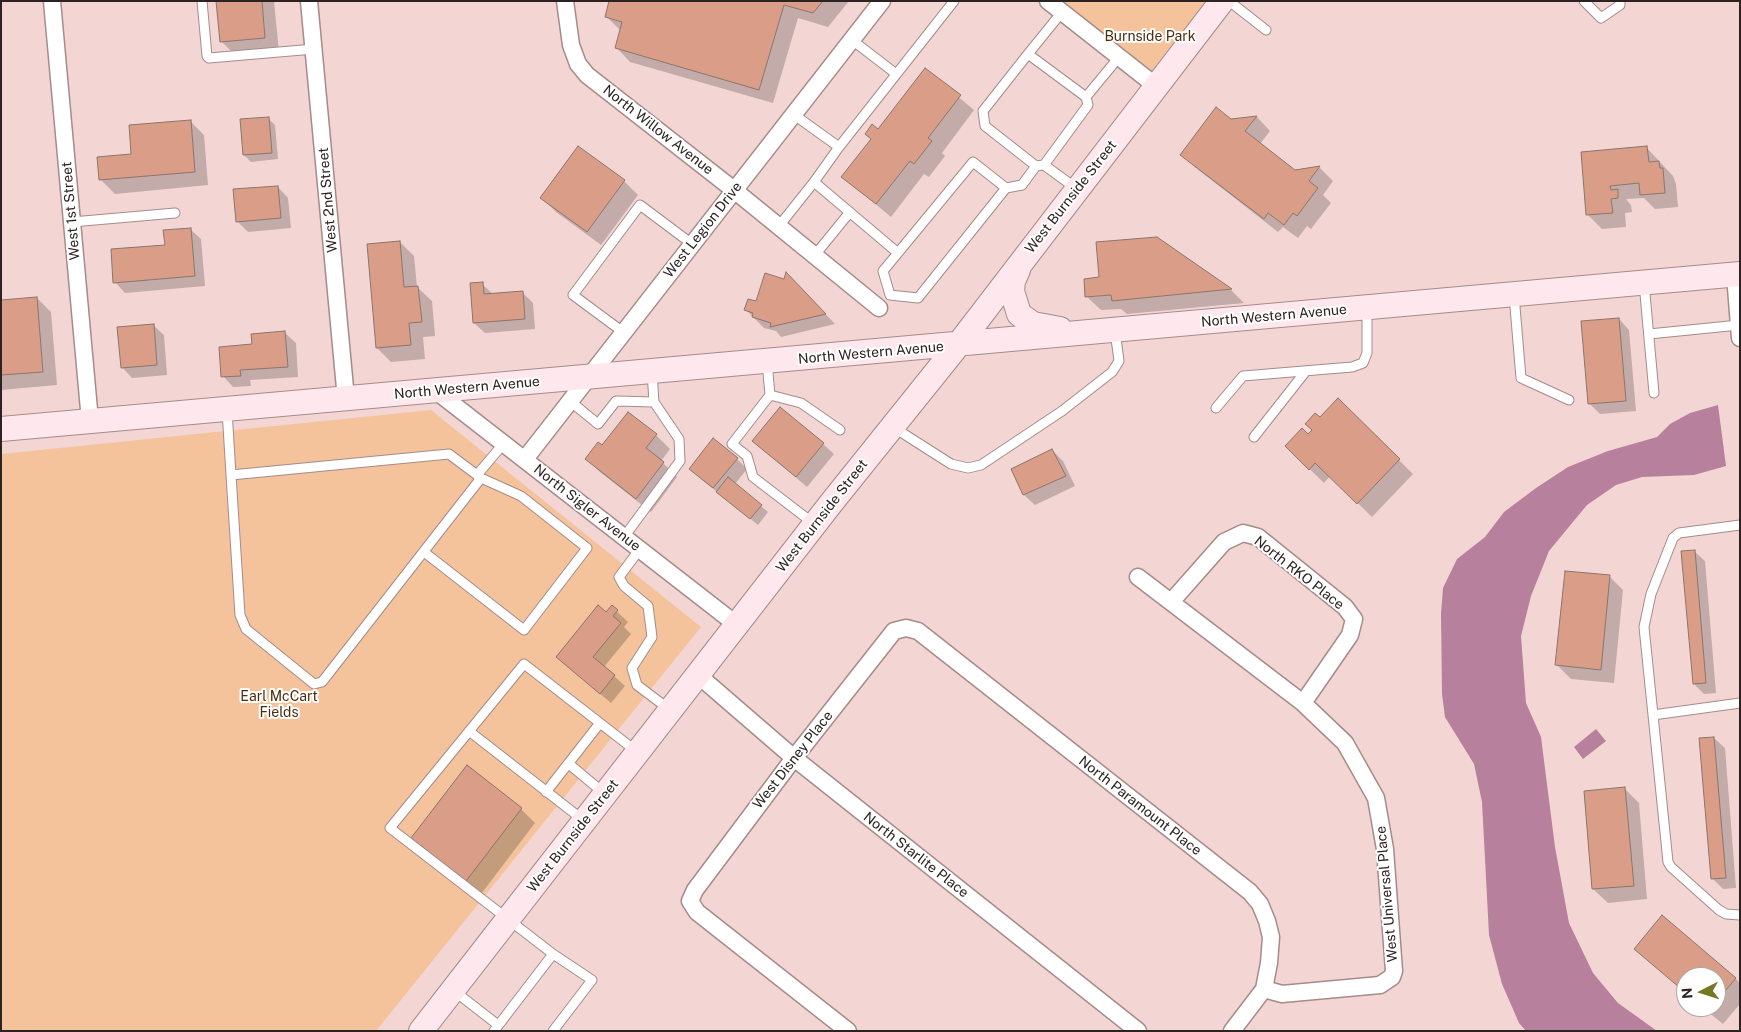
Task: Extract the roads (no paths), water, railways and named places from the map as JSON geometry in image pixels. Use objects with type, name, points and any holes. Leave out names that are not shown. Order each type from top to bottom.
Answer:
[{"type":"street","name":"West 1st Street","points":[[52,1],[90,421]]},
{"type":"street","name":"West 2nd Street","points":[[310,1],[346,399]]},
{"type":"street","name":"North Willow Avenue","points":[[566,1],[571,45],[578,64],[587,76],[815,255],[884,302]]},
{"type":"street","name":"West Legion Drive","points":[[524,459],[882,1]]},
{"type":"street","points":[[1048,1],[1156,86]]},
{"type":"street","name":"West Burnside Street","points":[[421,1031],[815,524],[958,345],[1222,1]]},
{"type":"street","points":[[1023,259],[1013,281],[1013,300],[1019,314],[1033,324],[1104,332]]},
{"type":"street","points":[[1737,275],[1739,331]]},
{"type":"street","name":"North Western Avenue","points":[[1,430],[1737,275]]},
{"type":"street","name":"North Sigler Avenue","points":[[436,391],[737,625]]},
{"type":"street","name":"North RKO Place","points":[[1171,602],[1224,542],[1243,533],[1258,537],[1345,607],[1354,618],[1350,635],[1303,703]]},
{"type":"street","name":"West Universal Place","points":[[1138,577],[1303,703],[1345,743],[1376,798],[1385,849],[1394,971],[1388,981],[1380,985],[1282,994],[1264,989]]},
{"type":"street","name":"West Disney Place","points":[[848,1031],[697,912],[690,901],[695,890],[794,758],[894,632],[906,628]]},
{"type":"street","name":"North Paramount Place","points":[[906,628],[918,631],[1250,892],[1260,904],[1271,937],[1264,989],[1232,1031]]},
{"type":"street","name":"North Starlite Place","points":[[698,675],[794,758],[1138,1031]]},
{"type":"lane","points":[[202,1],[207,56],[209,58],[314,49]]},
{"type":"lane","points":[[779,226],[895,73],[954,1]]},
{"type":"lane","points":[[1229,1],[1266,30]]},
{"type":"lane","points":[[1584,1],[1601,18],[1620,5],[1620,1]]},
{"type":"lane","points":[[1062,12],[983,111],[985,126],[1077,189]]},
{"type":"lane","points":[[852,40],[895,73]]},
{"type":"lane","points":[[1006,188],[972,162],[884,271],[884,302],[918,298],[1006,188],[1022,185],[1088,105],[1086,97],[1028,54]]},
{"type":"lane","points":[[1086,97],[1119,57]]},
{"type":"lane","points":[[793,114],[839,147]]},
{"type":"lane","points":[[814,182],[898,253]]},
{"type":"lane","points":[[623,332],[573,295],[640,205],[692,244]]},
{"type":"lane","points":[[815,255],[850,212]]},
{"type":"lane","points":[[72,222],[174,213]]},
{"type":"lane","points":[[1644,283],[1654,393]]},
{"type":"lane","points":[[1514,295],[1522,378],[1569,400]]},
{"type":"lane","points":[[1216,408],[1243,376],[1352,367],[1363,363],[1367,353],[1367,308]]},
{"type":"lane","points":[[1649,334],[1739,331]]},
{"type":"lane","points":[[893,426],[951,464],[968,468],[981,465],[1062,411],[1112,372],[1119,361],[1104,332]]},
{"type":"lane","points":[[767,362],[770,395],[732,444],[747,456],[753,477],[815,524]]},
{"type":"lane","points":[[1254,436],[1306,371]]},
{"type":"lane","points":[[624,537],[680,461],[679,439],[654,402],[652,372]]},
{"type":"lane","points":[[770,395],[802,403],[840,430]]},
{"type":"lane","points":[[570,401],[598,424],[616,401],[654,402]]},
{"type":"lane","points":[[227,409],[240,615],[246,629],[314,684],[322,682],[424,552],[504,443]]},
{"type":"lane","points":[[231,475],[449,454],[479,477],[521,496],[587,548],[524,630],[424,552]]},
{"type":"lane","points":[[1740,525],[1679,533],[1669,546],[1651,594],[1645,618],[1668,862],[1671,867],[1720,910],[1726,914],[1740,915]]},
{"type":"lane","points":[[640,549],[619,577],[624,586],[648,606],[652,637],[632,668],[637,685],[671,710]]},
{"type":"lane","points":[[553,1031],[592,980],[553,954],[390,828],[524,664],[638,752]]},
{"type":"lane","points":[[1653,714],[1740,704]]},
{"type":"lane","points":[[546,792],[600,723]]},
{"type":"lane","points":[[469,732],[584,822]]},
{"type":"lane","points":[[569,764],[605,794]]},
{"type":"lane","points":[[453,990],[496,1028],[553,954]]},
{"type":"park label","name":"Burnside Park","points":[[1150,37]]},
{"type":"park label","name":"Earl McCart Fields","points":[[279,706]]}]
